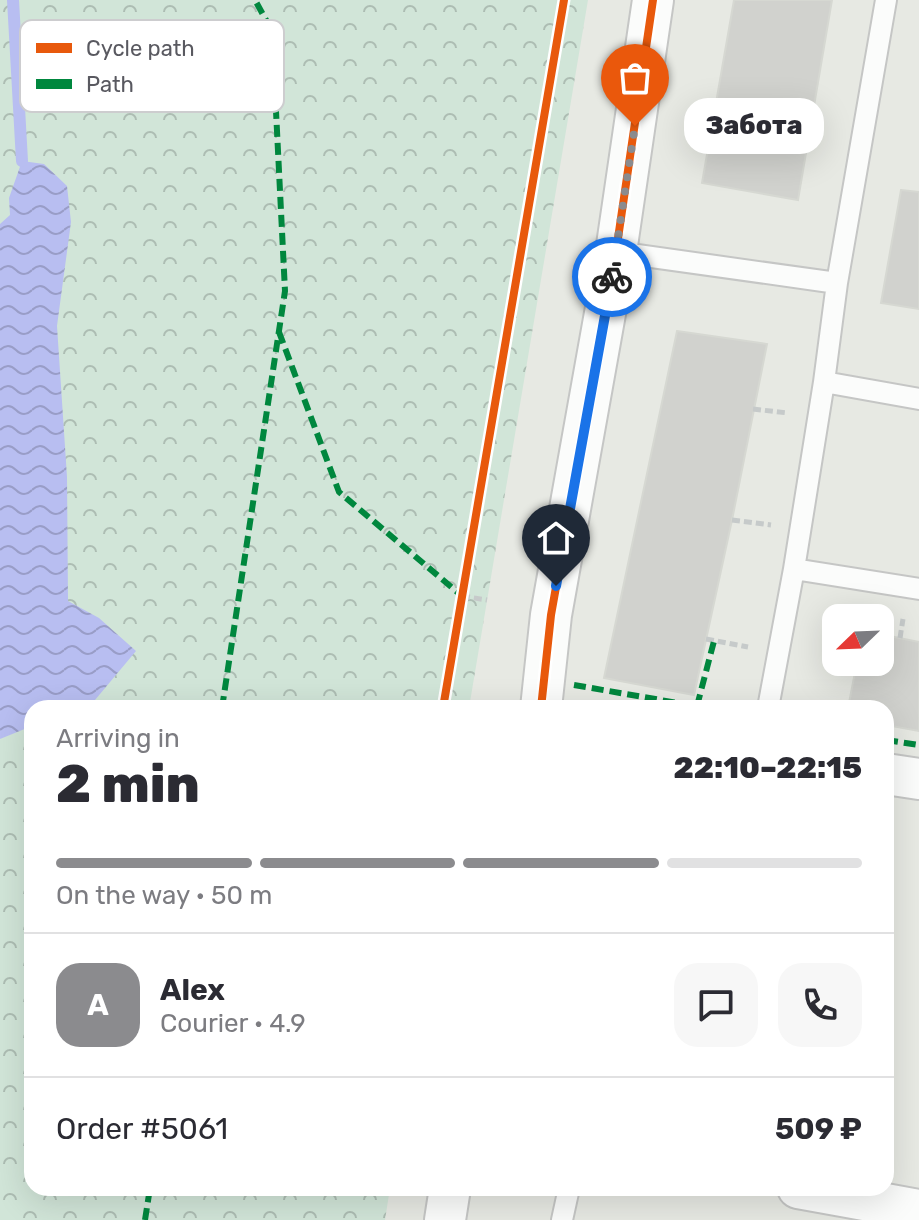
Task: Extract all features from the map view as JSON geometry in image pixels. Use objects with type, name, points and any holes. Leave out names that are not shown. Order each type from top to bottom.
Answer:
[{"type":"street","points":[[542,700],[551,615],[616,252],[653,0]]},
{"type":"street","points":[[894,775],[919,779]]},
{"type":"street","points":[[445,1220],[449,1196]]},
{"type":"street","points":[[842,1196],[919,1210]]},
{"type":"lane","points":[[769,700],[794,569],[837,283],[886,0]]},
{"type":"lane","points":[[616,252],[837,283]]},
{"type":"lane","points":[[824,382],[919,399]]},
{"type":"lane","points":[[794,569],[919,589]]},
{"type":"lane","points":[[562,1220],[567,1196]]},
{"type":"path","points":[[459,610],[464,581]]},
{"type":"path","points":[[462,596],[487,600]]},
{"type":"path","points":[[706,639],[777,652]]},
{"type":"green space","points":[[0,0],[588,0],[470,700],[24,700],[24,1196],[389,1196],[385,1220],[0,1220]]},
{"type":"water","points":[[22,161],[44,164],[67,186],[71,222],[57,326],[67,477],[68,601],[99,618],[136,651],[95,700],[24,700],[24,729],[0,739],[0,224],[10,215],[9,198]]},
{"type":"building","points":[[734,0],[832,0],[798,200],[702,183]]},
{"type":"building","points":[[901,190],[919,192],[919,309],[881,303]]},
{"type":"building","points":[[677,331],[767,344],[694,695],[604,678]]},
{"type":"building","points":[[894,637],[919,642],[919,731],[894,726],[894,700],[850,700],[854,676],[894,676]]},
{"type":"waterway","points":[[13,0],[22,161]]},
{"type":"marked path","points":[[255,0],[266,20]]},
{"type":"marked path","points":[[223,700],[285,291],[276,112]]},
{"type":"marked path","points":[[279,332],[339,492],[462,596]]},
{"type":"marked path","points":[[699,700],[714,641]]},
{"type":"marked path","points":[[574,685],[661,700]]},
{"type":"marked path","points":[[894,741],[919,745]]},
{"type":"marked path","points":[[145,1220],[149,1196]]},
{"type":"cycle path","points":[[444,700],[564,0]]},
{"type":"cycle path","points":[[542,700],[551,615],[616,252],[653,0]]},
{"type":"way so far","points":[[612,277],[635,126]]},
{"type":"place","name":"Забота","points":[[635,126]]},
{"type":"route","points":[[556,586],[612,277]]}]
